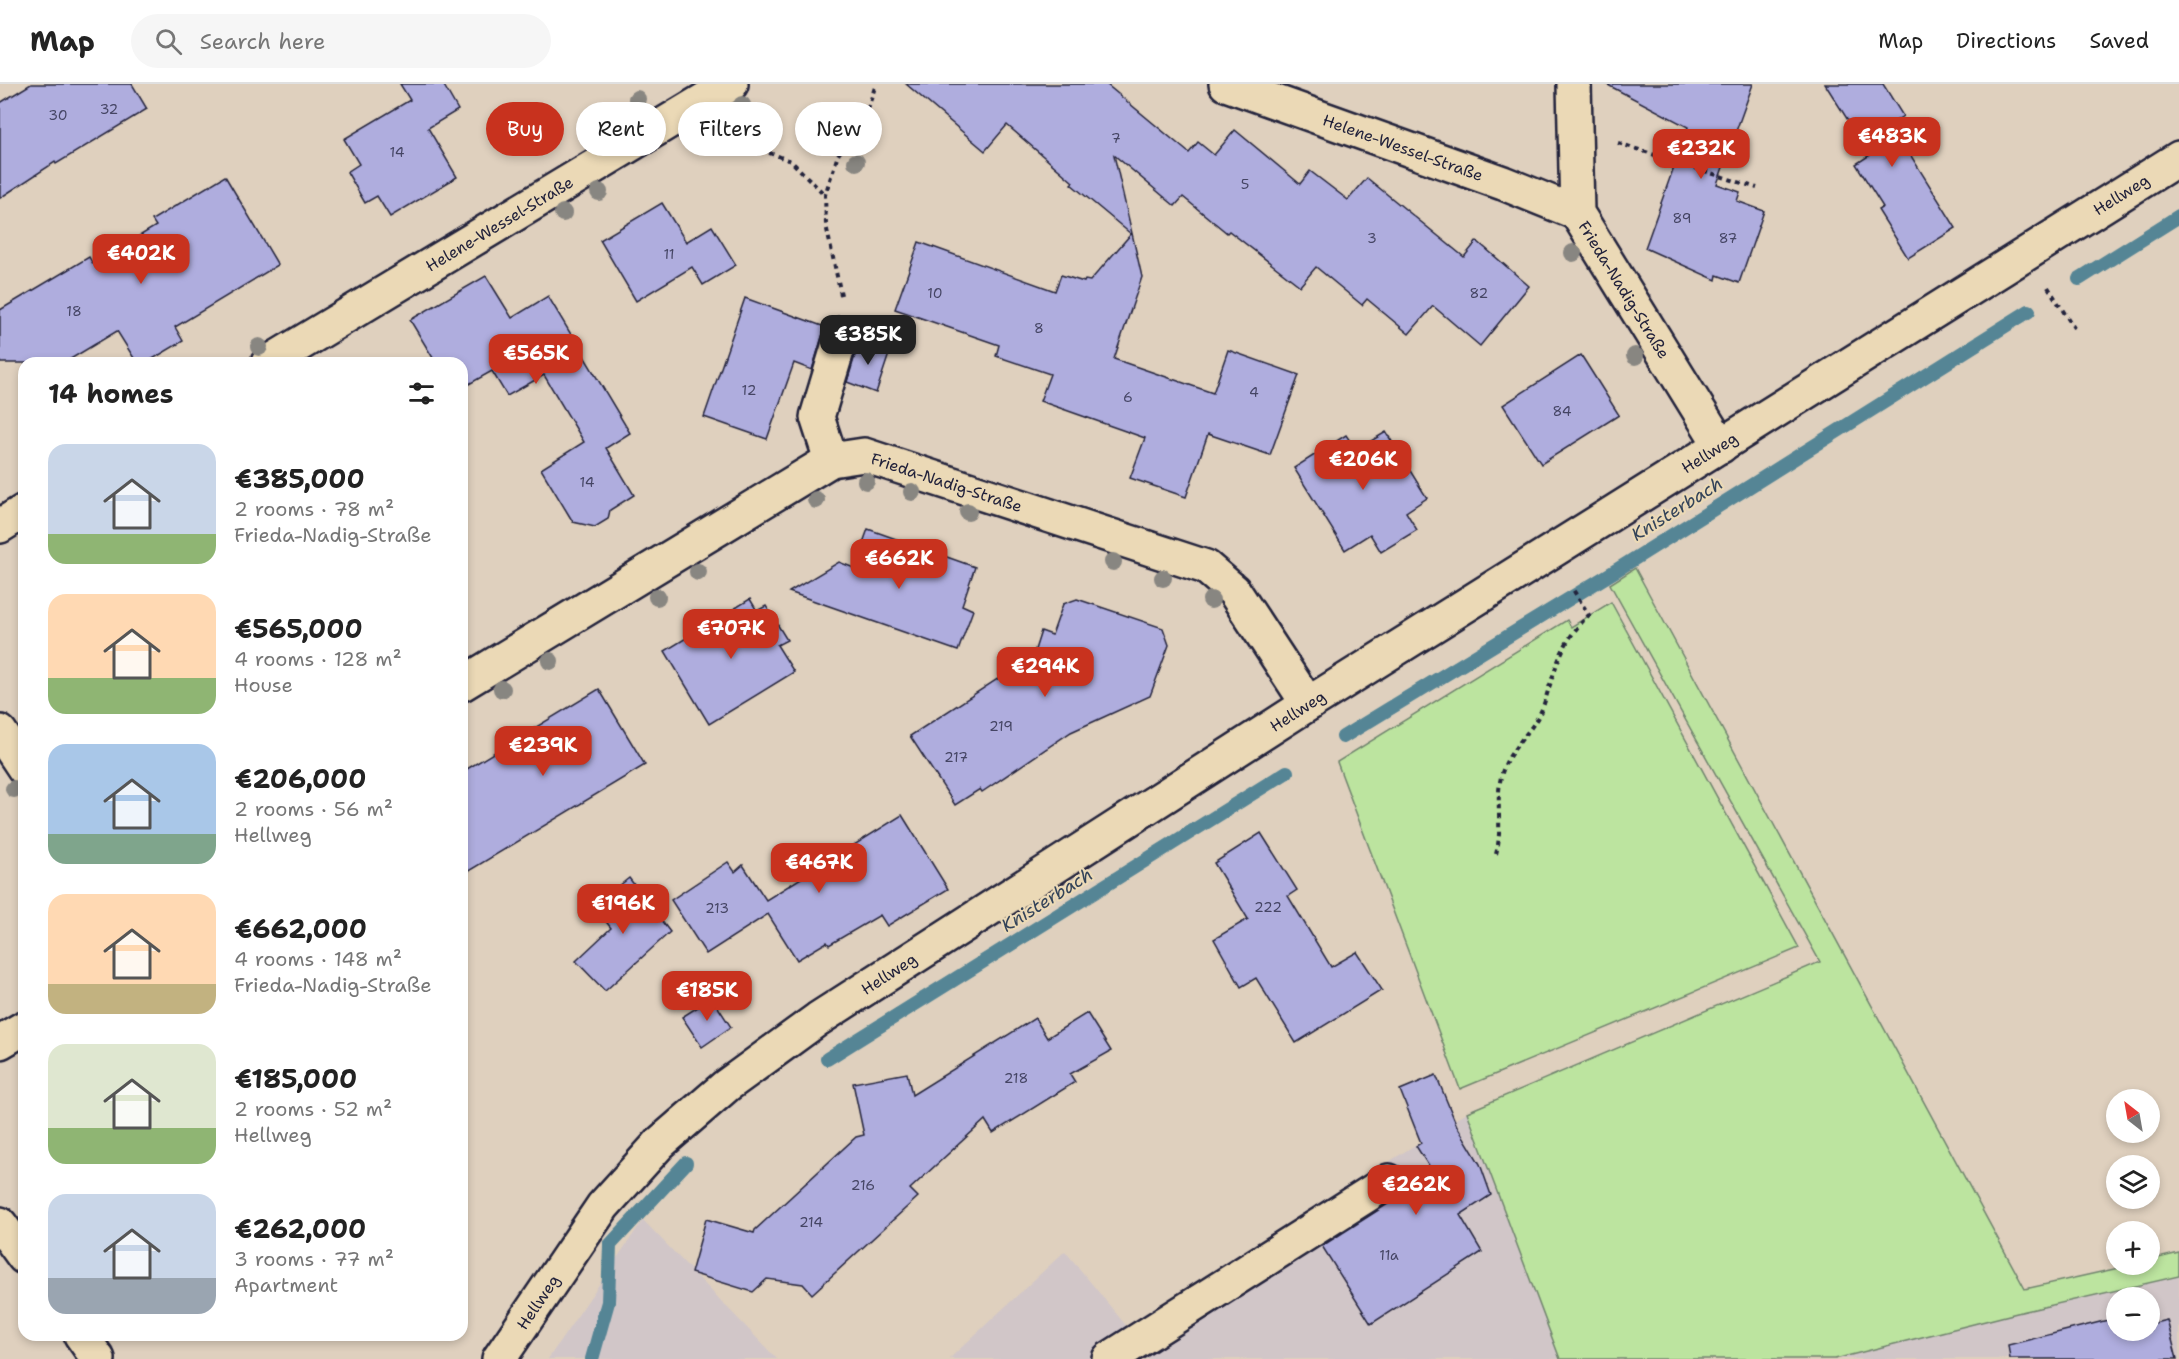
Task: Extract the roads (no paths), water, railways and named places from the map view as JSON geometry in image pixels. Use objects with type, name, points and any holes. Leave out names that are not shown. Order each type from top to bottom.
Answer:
[{"type":"street","name":"Helene-Wessel-Straße","points":[[278,357],[731,84]]},
{"type":"street","name":"Helene-Wessel-Straße","points":[[1226,84],[1503,183],[1577,213]]},
{"type":"street","name":"Frieda-Nadig-Straße","points":[[1574,84],[1577,213],[1721,446]]},
{"type":"street","name":"Hellweg","points":[[499,1359],[603,1206],[660,1143],[726,1086],[818,1019],[1308,705],[2179,158]]},
{"type":"street","points":[[831,460],[817,417],[842,334]]},
{"type":"street","name":"Frieda-Nadig-Straße","points":[[468,680],[831,460],[864,455],[1206,567],[1234,591],[1308,705]]},
{"type":"street","points":[[0,526],[18,516]]},
{"type":"street","points":[[0,732],[18,759]]},
{"type":"street","points":[[0,1042],[18,1032]]},
{"type":"street","points":[[1109,1359],[1389,1181]]},
{"type":"street","points":[[0,1224],[18,1249]]},
{"type":"street","points":[[85,1341],[98,1359]]},
{"type":"waterway","name":"Knisterbach","points":[[2079,279],[2179,216]]},
{"type":"waterway","name":"Knisterbach","points":[[1343,737],[1615,571],[2029,311]]},
{"type":"waterway","name":"Knisterbach","points":[[827,1059],[1287,772]]},
{"type":"waterway","name":"Knisterbach","points":[[592,1359],[608,1302],[610,1245],[686,1163]]}]
